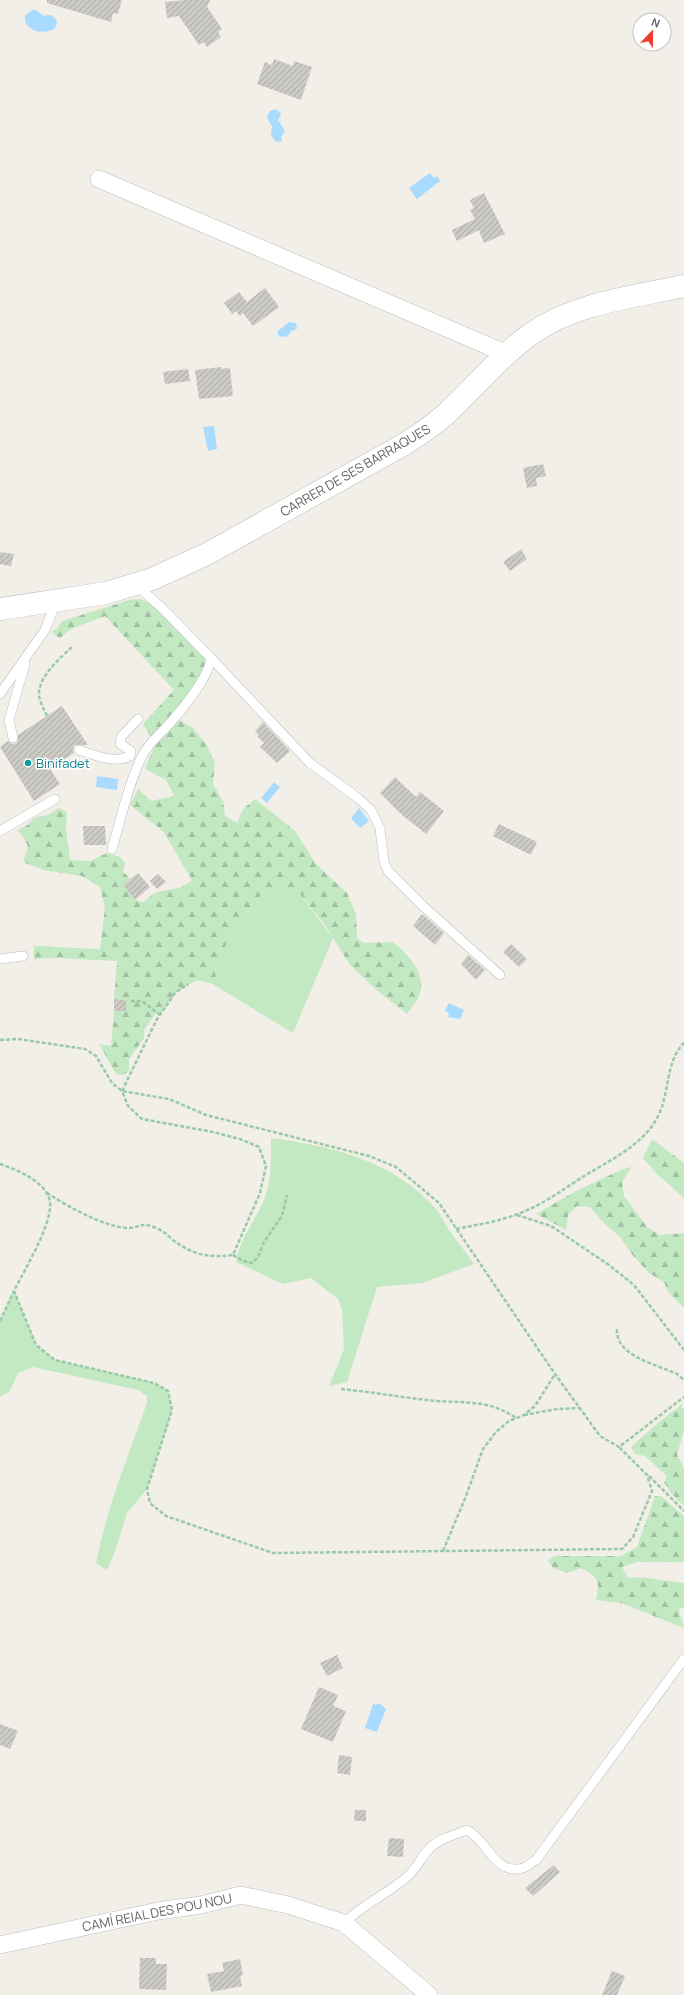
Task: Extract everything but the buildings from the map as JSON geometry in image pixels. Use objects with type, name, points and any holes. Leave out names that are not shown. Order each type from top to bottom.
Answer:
[{"type":"main road","name":"CARRER DE SES BARRAQUES","points":[[0,609],[106,593],[152,579],[207,554],[403,445],[433,425],[507,354],[532,333],[570,314],[609,301],[684,286]]},
{"type":"street","points":[[99,179],[507,354]]},
{"type":"street","name":"CAMÍ REIAL DES POU NOU","points":[[0,1945],[151,1912],[201,1905],[241,1895],[288,1905],[344,1923],[429,1995]]},
{"type":"lane","points":[[135,584],[161,607],[211,658],[310,763],[358,798],[371,810],[380,828],[384,862],[388,871],[423,906],[500,975]]},
{"type":"lane","points":[[0,694],[45,630],[56,601]]},
{"type":"lane","points":[[13,738],[9,720],[28,655]]},
{"type":"lane","points":[[112,849],[142,757],[152,741],[171,722],[201,682],[210,665],[211,658]]},
{"type":"lane","points":[[79,750],[112,760],[124,759],[130,756],[132,751],[120,744],[121,737],[138,719]]},
{"type":"lane","points":[[0,830],[55,799]]},
{"type":"lane","points":[[0,959],[23,956]]},
{"type":"lane","points":[[344,1923],[356,1911],[408,1876],[420,1863],[428,1850],[444,1838],[467,1830],[474,1834],[498,1862],[507,1868],[523,1868],[536,1860],[684,1659]]},
{"type":"path","points":[[47,716],[39,694],[42,684],[53,666],[72,647]]},
{"type":"path","points":[[188,984],[175,993],[160,1015],[141,1049],[122,1091],[128,1106],[142,1119],[213,1132],[240,1139],[259,1147],[266,1166],[260,1193],[233,1255]]},
{"type":"path","points":[[131,1001],[142,1001],[160,1015]]},
{"type":"path","points":[[0,1040],[18,1038],[85,1049],[96,1056],[112,1083],[122,1091],[169,1099],[206,1115],[369,1156],[396,1167],[439,1203],[555,1374],[600,1436],[619,1447],[684,1511]]},
{"type":"path","points":[[456,1228],[494,1222],[543,1204],[620,1154],[647,1132],[659,1116],[668,1084],[671,1065],[679,1048],[684,1043]]},
{"type":"path","points":[[0,1164],[37,1182],[46,1193],[66,1205],[106,1222],[127,1228],[143,1224],[159,1229],[192,1252],[214,1258],[233,1255],[243,1261],[252,1263],[258,1257],[264,1242],[282,1216],[287,1195]]},
{"type":"path","points":[[0,1321],[44,1226],[50,1207],[46,1193]]},
{"type":"path","points":[[516,1215],[551,1226],[609,1265],[634,1285],[684,1350]]},
{"type":"path","points":[[14,1290],[36,1345],[56,1360],[154,1383],[168,1391],[172,1410],[147,1489],[150,1503],[166,1516],[273,1553],[622,1549],[634,1537],[652,1491],[647,1475]]},
{"type":"path","points":[[617,1329],[616,1338],[624,1350],[677,1374],[684,1380]]},
{"type":"path","points":[[524,1415],[535,1406],[555,1374]]},
{"type":"path","points":[[341,1389],[435,1400],[481,1403],[504,1410],[516,1418]]},
{"type":"path","points":[[619,1447],[684,1397]]},
{"type":"path","points":[[443,1551],[466,1496],[483,1449],[496,1432],[509,1421],[524,1415],[557,1409],[580,1408]]},
{"type":"green space","points":[[140,599],[157,608],[166,616],[205,658],[204,667],[200,677],[193,688],[175,711],[151,737],[143,724],[174,690],[105,616],[71,629],[60,638],[53,634],[52,631],[57,629],[62,621],[129,600]]},
{"type":"green space","points":[[180,720],[193,728],[206,744],[215,763],[213,784],[223,801],[225,816],[237,823],[243,809],[255,799],[295,831],[316,864],[347,893],[356,914],[357,938],[364,943],[393,942],[414,964],[418,971],[421,985],[418,998],[407,1014],[379,992],[350,965],[325,925],[298,892],[264,892],[244,917],[224,949],[216,966],[216,979],[211,983],[197,980],[175,993],[160,1015],[156,1013],[144,1030],[144,1038],[129,1059],[129,1071],[123,1075],[116,1074],[99,1044],[111,1046],[114,1011],[126,1011],[126,1000],[114,999],[117,961],[55,958],[34,959],[34,946],[100,949],[105,908],[100,887],[82,876],[43,870],[23,862],[28,847],[24,838],[17,830],[28,825],[33,818],[48,815],[59,808],[67,812],[66,828],[70,860],[90,861],[107,853],[120,857],[125,863],[123,871],[130,879],[123,885],[135,900],[144,902],[156,893],[186,885],[192,880],[163,831],[130,805],[138,789],[151,801],[174,796],[166,780],[145,769],[151,753],[158,742],[167,731]]},
{"type":"green space","points":[[264,892],[298,892],[333,938],[293,1033],[211,983],[216,979],[216,966],[224,949],[244,917]]},
{"type":"green space","points":[[271,1138],[294,1141],[339,1151],[361,1158],[401,1179],[419,1192],[436,1209],[449,1230],[474,1264],[422,1283],[377,1287],[347,1382],[329,1386],[344,1349],[342,1309],[338,1299],[311,1278],[283,1284],[236,1262],[240,1246],[267,1193],[270,1169]]},
{"type":"green space","points":[[652,1139],[684,1163],[684,1198],[655,1172],[643,1158]]},
{"type":"green space","points":[[632,1167],[622,1182],[624,1196],[647,1227],[660,1235],[684,1233],[684,1308],[668,1292],[664,1282],[649,1273],[634,1257],[620,1237],[605,1224],[590,1207],[577,1206],[568,1215],[566,1230],[536,1214],[576,1191],[623,1169]]},
{"type":"green space","points":[[14,1291],[36,1345],[55,1360],[154,1383],[168,1391],[172,1410],[147,1489],[127,1513],[115,1552],[107,1570],[96,1563],[118,1482],[147,1403],[147,1396],[138,1390],[33,1367],[18,1373],[10,1391],[0,1397],[0,1321]]},
{"type":"green space","points":[[682,1404],[681,1408],[684,1409],[684,1430],[677,1455],[684,1468],[684,1506],[671,1493],[664,1482],[667,1476],[645,1456],[635,1454],[631,1447]]},
{"type":"green space","points":[[655,1496],[661,1496],[684,1516],[684,1562],[637,1562],[622,1567],[628,1578],[641,1577],[684,1583],[684,1607],[679,1609],[684,1628],[621,1603],[596,1600],[598,1584],[597,1580],[592,1574],[581,1568],[568,1573],[553,1568],[548,1560],[555,1556],[621,1556],[637,1547]]},
{"type":"water","points":[[32,10],[36,10],[44,16],[53,16],[57,22],[55,28],[46,32],[41,32],[36,31],[27,25],[25,16]]},
{"type":"water","points":[[275,109],[280,112],[281,115],[278,120],[285,131],[281,137],[282,141],[279,142],[275,141],[271,135],[272,126],[267,118],[270,111]]},
{"type":"water","points":[[430,173],[434,178],[437,176],[440,181],[417,199],[409,188]]},
{"type":"water","points":[[289,322],[296,323],[297,329],[291,331],[287,337],[279,336],[277,332]]},
{"type":"water","points":[[214,426],[217,449],[208,451],[203,427]]},
{"type":"water","points":[[97,776],[118,779],[117,790],[96,787]]},
{"type":"water","points":[[274,782],[280,787],[267,803],[261,798]]},
{"type":"water","points":[[359,808],[369,821],[360,828],[351,818]]},
{"type":"water","points":[[449,1003],[464,1010],[460,1019],[448,1017],[449,1014],[445,1010]]},
{"type":"water","points":[[379,1703],[386,1709],[377,1732],[365,1728],[373,1704],[376,1705]]},
{"type":"place","name":"Binifadet","points":[[28,763]]}]
